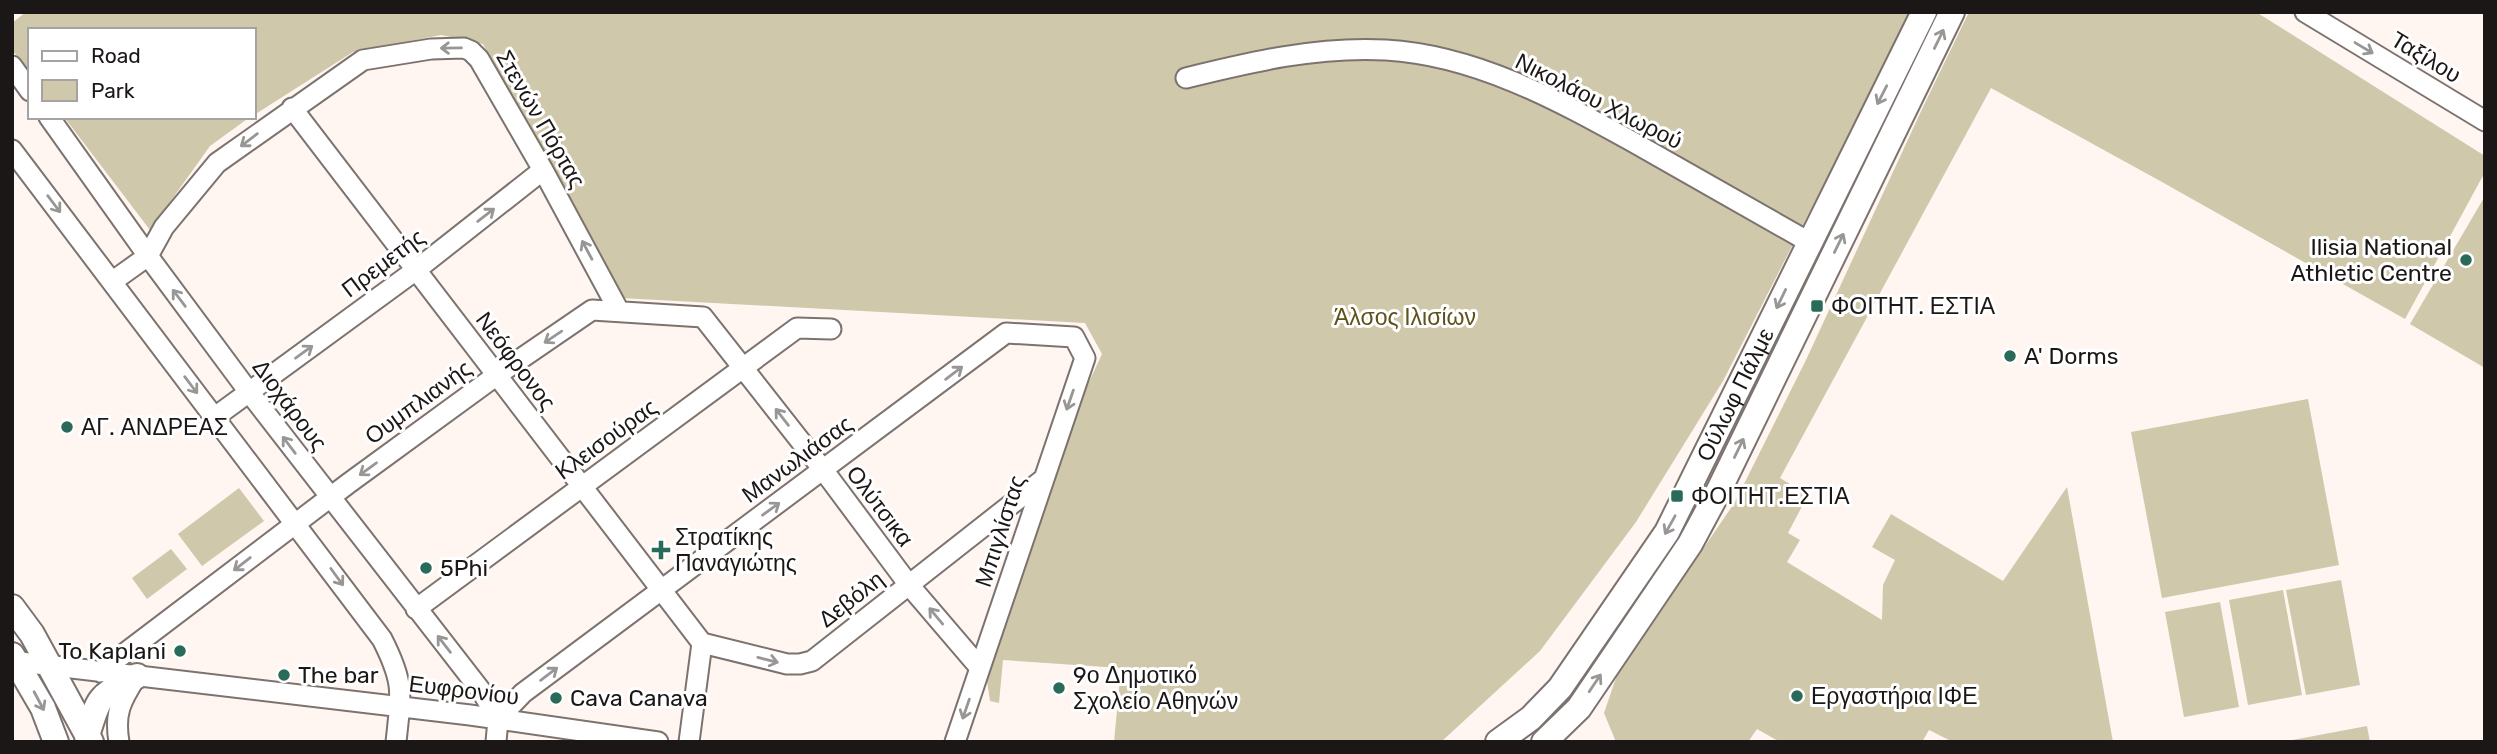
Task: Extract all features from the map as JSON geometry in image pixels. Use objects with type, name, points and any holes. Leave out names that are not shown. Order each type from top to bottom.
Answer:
[{"type":"main road","name":"Ούλωφ Πάλμε","points":[[1498,742],[1531,718],[1560,688],[1667,532],[1924,12]]},
{"type":"main road","name":"Ούλωφ Πάλμε","points":[[1544,742],[1579,708],[1695,533],[1718,492],[1952,12]]},
{"type":"main road","points":[[12,607],[32,634],[89,739]]},
{"type":"main road","points":[[14,659],[43,708],[56,742]]},
{"type":"main road","points":[[89,739],[97,704],[102,695],[137,676]]},
{"type":"street","name":"Ταξίλου","points":[[2305,12],[2484,117]]},
{"type":"street","name":"Στενών Πόρτας","points":[[148,256],[164,228],[217,163],[363,60],[430,49],[464,48],[479,59],[619,311]]},
{"type":"street","name":"Νικολάου Χλωρού","points":[[1186,78],[1238,65],[1322,51],[1385,50],[1464,64],[1571,108],[1809,242]]},
{"type":"street","points":[[12,66],[28,88]]},
{"type":"street","name":"Νεόφρονος","points":[[292,108],[702,643]]},
{"type":"street","name":"Διοχάρους","points":[[50,119],[249,392],[482,692],[498,719]]},
{"type":"street","points":[[12,149],[382,639],[398,674],[401,689],[396,742]]},
{"type":"street","name":"Πρεμετής","points":[[215,417],[416,270],[543,170]]},
{"type":"street","points":[[113,281],[148,256]]},
{"type":"street","name":"Ουμπλιανής","points":[[100,672],[296,522],[497,375],[592,310],[686,314]]},
{"type":"street","name":"Ολύτσικα","points":[[686,314],[703,317],[909,585],[980,668]]},
{"type":"street","name":"Κλεισούρας","points":[[416,609],[797,328],[831,330]]},
{"type":"street","name":"Μανωλιάσας","points":[[498,719],[523,693],[1006,333],[1074,337]]},
{"type":"street","name":"Μπιγλίστας","points":[[955,742],[1041,481],[1085,358],[1074,337]]},
{"type":"street","name":"Δεβόλη","points":[[702,643],[787,664],[812,660],[1041,481]]},
{"type":"street","points":[[689,742],[702,643]]},
{"type":"street","name":"Ευφρονίου","points":[[14,659],[49,666],[400,706],[658,742]]},
{"type":"street","points":[[118,742],[116,726],[120,704],[137,676]]},
{"type":"street","points":[[496,742],[498,719]]},
{"type":"green space","name":"Άλσος Ιλισίων","points":[[26,12],[1912,12],[1723,381],[1636,522],[1540,651],[1441,742],[1114,742],[1121,668],[1003,660],[999,703],[990,701],[986,674],[1046,474],[1102,354],[1085,323],[621,298],[483,44],[441,35],[353,52],[256,114],[256,28],[28,28],[28,70],[12,50],[12,23]]},
{"type":"green space","points":[[1969,12],[2256,12],[2485,156],[2485,172],[2405,319],[1991,88],[1780,478],[1808,495],[1788,533],[1800,540],[1787,562],[1882,620],[1883,585],[1895,560],[1872,547],[1891,514],[2003,581],[2067,487],[2113,742],[1953,742],[1929,730],[1922,742],[1780,742],[1757,729],[1748,742],[1616,742],[1604,713],[1617,675],[1735,502],[1806,360]]},
{"type":"green space","points":[[66,119],[247,119],[210,146],[150,230]]},
{"type":"green space","name":"Ilisia National Athletic Centre","points":[[2485,196],[2485,368],[2410,324]]},
{"type":"green space","points":[[2308,399],[2339,565],[2162,598],[2131,432]]},
{"type":"green space","points":[[239,488],[264,521],[202,566],[178,534]]},
{"type":"green space","points":[[171,549],[187,569],[147,599],[132,578]]},
{"type":"green space","points":[[2341,580],[2360,685],[2306,695],[2286,590]]},
{"type":"green space","points":[[2283,590],[2302,695],[2248,705],[2229,600]]},
{"type":"green space","points":[[2220,602],[2239,707],[2184,717],[2165,612]]},
{"type":"green space","points":[[2367,726],[2370,742],[2282,742]]},
{"type":"place","name":"Ilisia National Athletic Centre","points":[[2466,260]]},
{"type":"place","name":"ΦΟΙΤΗΤ. ΕΣΤΙΑ","points":[[1817,306]]},
{"type":"place","name":"A' Dorms","points":[[2010,356]]},
{"type":"place","name":"ΑΓ. ΑΝΔΡΕΑΣ","points":[[67,427]]},
{"type":"place","name":"ΦΟΙΤΗΤ.ΕΣΤΙΑ","points":[[1677,496]]},
{"type":"place","name":"Στρατίκης Παναγιώτης","points":[[661,550]]},
{"type":"place","name":"5Phi","points":[[426,568]]},
{"type":"place","name":"To Kaplani","points":[[180,651]]},
{"type":"place","name":"The bar","points":[[284,675]]},
{"type":"place","name":"9ο Δημοτικό Σχολείο Αθηνών","points":[[1059,688]]},
{"type":"place","name":"Εργαστήρια ΙΦΕ","points":[[1797,696]]},
{"type":"place","name":"Cava Canava","points":[[556,698]]}]
